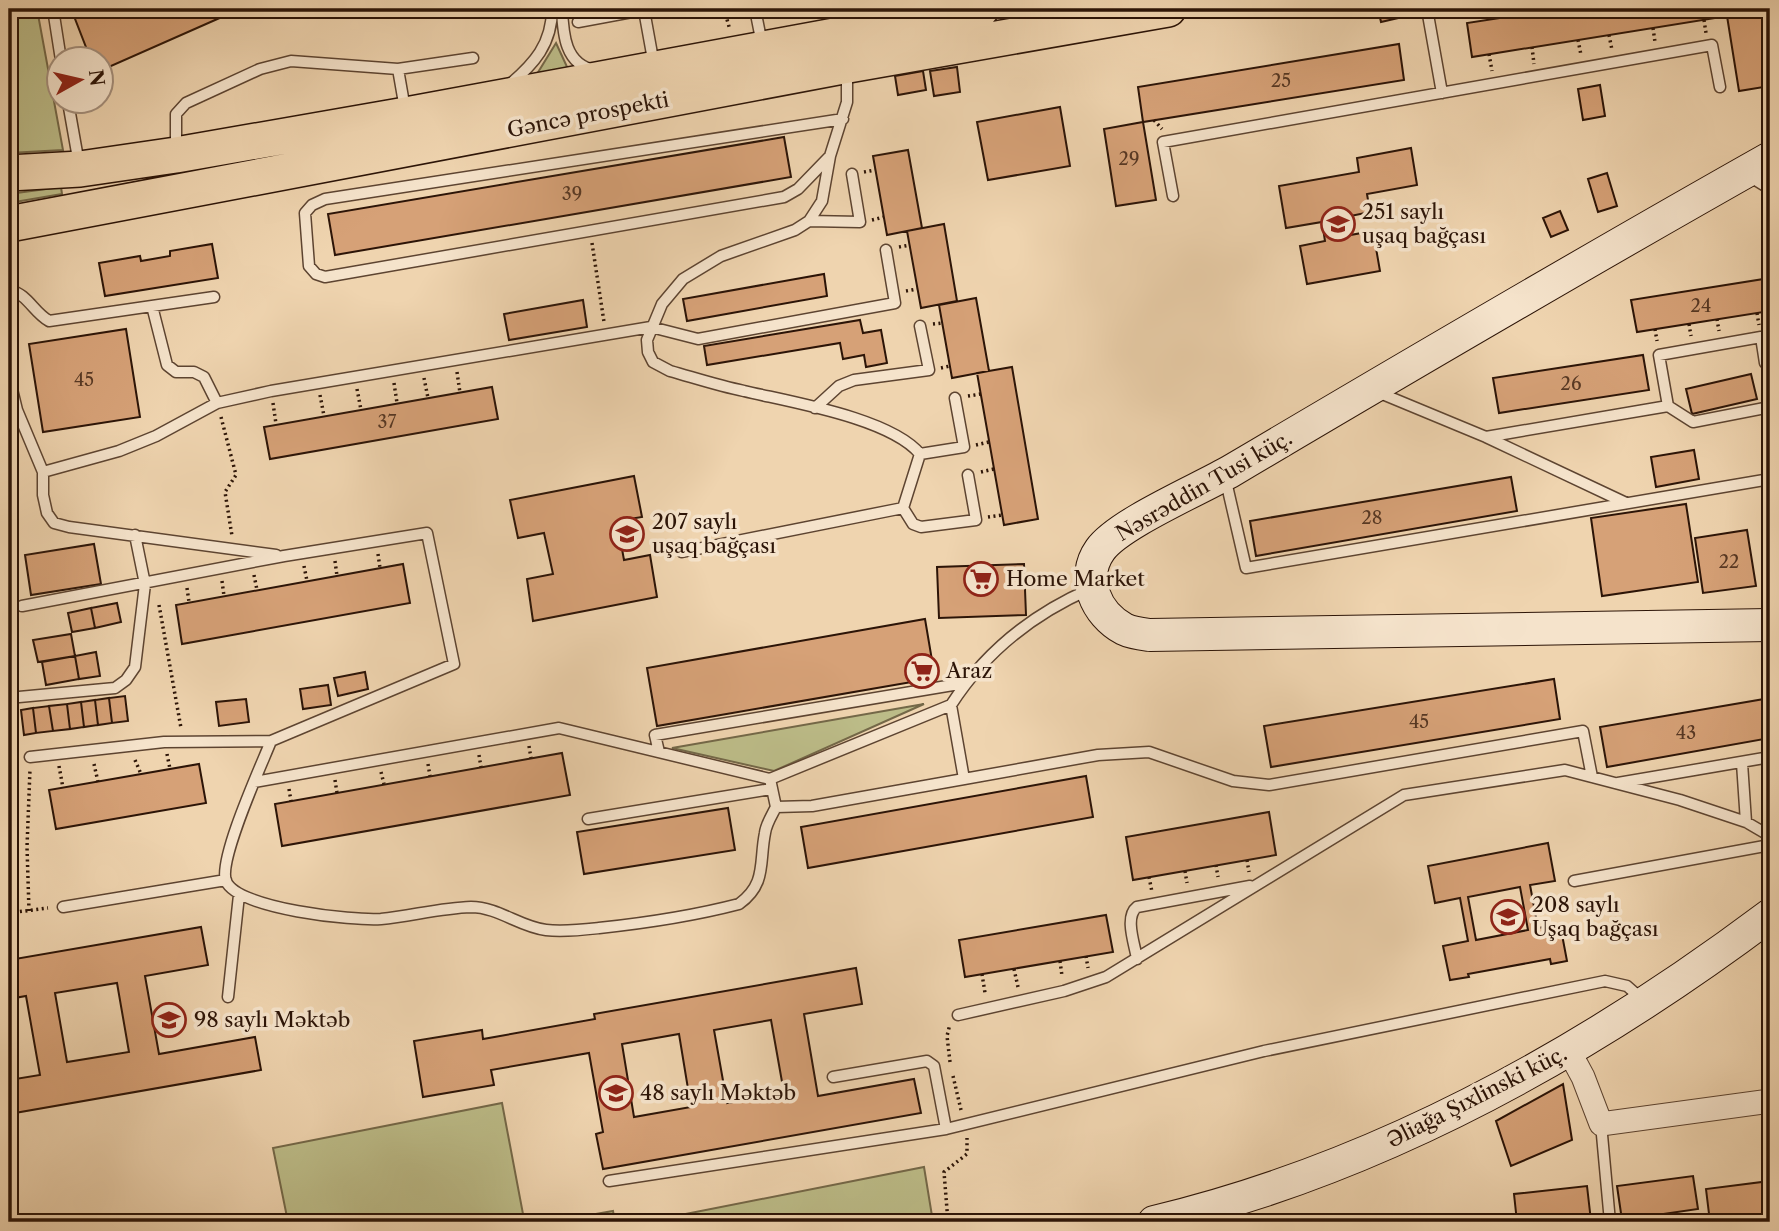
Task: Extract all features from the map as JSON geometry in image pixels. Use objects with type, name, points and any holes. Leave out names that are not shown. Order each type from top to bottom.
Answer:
[{"type":"main road","name":"Gəncə prospekti","points":[[9,173],[80,169],[176,155],[981,9]]},
{"type":"main road","name":"Gəncə prospekti","points":[[9,224],[848,65],[1168,9]]},
{"type":"street","name":"Nəsrəddin Tusi küç.","points":[[1091,588],[1091,567],[1100,549],[1118,532],[1224,475],[1757,165]]},
{"type":"street","points":[[1091,588],[1098,604],[1110,620],[1127,631],[1150,635],[1770,625]]},
{"type":"street","name":"Əliağa Şıxlinski küç.","points":[[1154,1222],[1264,1191],[1350,1160],[1426,1126],[1569,1051],[1646,1003],[1770,915]]},
{"type":"street","points":[[1569,1051],[1583,1077],[1601,1124],[1770,1101]]},
{"type":"lane","points":[[52,9],[59,46]]},
{"type":"lane","points":[[495,98],[532,66],[547,39],[552,9]]},
{"type":"lane","points":[[562,9],[564,41],[571,56],[587,69],[618,74]]},
{"type":"lane","points":[[578,22],[646,9],[654,68]]},
{"type":"lane","points":[[755,9],[763,48]]},
{"type":"lane","points":[[1427,9],[1442,93]]},
{"type":"lane","points":[[1173,196],[1163,142],[1712,44],[1720,87]]},
{"type":"lane","points":[[176,155],[176,114],[186,103],[260,69],[291,61],[398,69],[473,58]]},
{"type":"lane","points":[[848,65],[847,102],[843,119],[831,156],[822,201],[809,221],[794,230],[721,256],[683,279],[662,304],[647,340],[648,352],[653,362],[670,371],[815,408],[890,431],[911,444],[920,454]]},
{"type":"lane","points":[[398,69],[406,115]]},
{"type":"lane","points":[[71,116],[80,169]]},
{"type":"lane","points":[[831,156],[798,190],[784,197],[325,277],[316,274],[309,266],[305,213],[312,205],[325,199],[843,119]]},
{"type":"lane","points":[[1757,165],[1770,189]]},
{"type":"lane","points":[[809,221],[860,222],[852,174]]},
{"type":"lane","points":[[43,472],[119,452],[156,436],[217,403],[271,391],[651,327],[698,339],[895,303],[886,250]]},
{"type":"lane","points":[[9,290],[18,292],[29,300],[39,315],[49,321],[214,297]]},
{"type":"lane","points":[[152,306],[167,365],[176,372],[194,372],[204,377],[217,403]]},
{"type":"lane","points":[[815,408],[839,386],[854,380],[929,370],[920,326]]},
{"type":"lane","points":[[1668,406],[1659,355],[1762,337],[1765,363]]},
{"type":"lane","points":[[9,377],[13,412],[43,472],[43,495],[47,513],[54,523],[284,556]]},
{"type":"lane","points":[[1369,389],[1486,437],[1627,503]]},
{"type":"lane","points":[[920,454],[964,447],[955,398]]},
{"type":"lane","points":[[1486,437],[1668,406],[1693,422],[1770,407]]},
{"type":"lane","points":[[920,454],[903,508],[913,524],[921,527],[976,520],[968,475]]},
{"type":"lane","points":[[1224,475],[1246,568],[1770,479]]},
{"type":"lane","points":[[682,552],[903,508]]},
{"type":"lane","points":[[22,606],[284,556],[427,533],[454,664],[271,741],[183,742],[90,749],[30,757]]},
{"type":"lane","points":[[19,697],[115,688],[126,680],[135,667],[150,583],[135,535]]},
{"type":"lane","points":[[587,819],[771,784],[951,705],[965,683],[1009,636],[1065,600],[1091,588]]},
{"type":"lane","points":[[659,752],[655,735],[965,683]]},
{"type":"lane","points":[[951,705],[964,779]]},
{"type":"lane","points":[[254,782],[559,728],[659,752],[771,784]]},
{"type":"lane","points":[[776,807],[812,806],[1098,755],[1149,752],[1233,781],[1269,785],[1583,731],[1591,777]]},
{"type":"lane","points":[[271,741],[228,856],[226,880],[239,894],[259,902],[306,913],[352,918],[379,919],[471,907],[491,910],[544,930],[565,931],[639,924],[739,904],[752,894],[760,878],[765,830],[776,807],[771,784]]},
{"type":"lane","points":[[1612,783],[1770,757]]},
{"type":"lane","points":[[1742,762],[1746,822]]},
{"type":"lane","points":[[958,1015],[1106,977],[1404,795],[1565,770],[1680,800],[1746,822],[1770,836]]},
{"type":"lane","points":[[1574,881],[1770,845]]},
{"type":"lane","points":[[63,907],[226,880]]},
{"type":"lane","points":[[1137,959],[1130,918],[1137,907],[1259,884]]},
{"type":"lane","points":[[228,997],[239,894]]},
{"type":"lane","points":[[609,1181],[946,1129],[1264,1051],[1605,981],[1628,986],[1646,1003]]},
{"type":"lane","points":[[833,1077],[927,1061],[934,1066],[946,1129]]},
{"type":"lane","points":[[1601,1124],[1610,1222]]},
{"type":"path","points":[[724,9],[730,30]]},
{"type":"path","points":[[590,230],[606,334]]},
{"type":"path","points":[[217,403],[236,475],[225,492],[235,549]]},
{"type":"path","points":[[150,583],[183,742]]},
{"type":"path","points":[[29,911],[27,847],[30,757]]},
{"type":"path","points":[[9,913],[63,907]]},
{"type":"path","points":[[982,974],[988,1009]]},
{"type":"green space","points":[[9,9],[37,9],[46,58],[46,116],[57,116],[63,150],[9,153]]},
{"type":"green space","points":[[556,43],[568,69],[537,74]]},
{"type":"green space","points":[[61,187],[62,194],[9,203],[9,194]]},
{"type":"green space","points":[[924,704],[774,771],[672,748]]},
{"type":"green space","points":[[502,1103],[523,1214],[483,1222],[288,1222],[273,1148]]},
{"type":"green space","points":[[924,1167],[933,1222],[645,1222]]},
{"type":"green space","points":[[613,1211],[615,1222],[551,1222]]},
{"type":"building","points":[[240,9],[116,64],[116,46],[86,46],[72,11]]},
{"type":"building","points":[[1378,9],[1405,9],[1407,16],[1381,22]]},
{"type":"building","points":[[1558,9],[1733,9],[1734,15],[1472,57],[1467,23]]},
{"type":"building","points":[[1767,10],[1770,31],[1770,86],[1739,91],[1727,16]]},
{"type":"building","points":[[1399,44],[1404,80],[1143,122],[1138,87]]},
{"type":"building","points":[[957,67],[960,92],[934,96],[930,71]]},
{"type":"building","points":[[923,71],[926,90],[898,95],[895,76]]},
{"type":"building","points":[[1600,85],[1605,116],[1583,120],[1578,89]]},
{"type":"building","points":[[1060,107],[1070,166],[988,180],[977,122]]},
{"type":"building","points":[[1143,122],[1156,200],[1116,206],[1104,129]]},
{"type":"building","points":[[784,137],[791,177],[335,255],[328,214]]},
{"type":"building","points":[[1411,148],[1417,185],[1367,194],[1370,212],[1336,219],[1339,237],[1373,231],[1380,271],[1307,284],[1300,246],[1325,241],[1322,222],[1286,228],[1279,186],[1359,172],[1357,158]]},
{"type":"building","points":[[908,150],[922,228],[887,235],[873,156]]},
{"type":"building","points":[[1607,173],[1617,206],[1598,212],[1588,179]]},
{"type":"building","points":[[1560,211],[1568,230],[1551,237],[1543,218]]},
{"type":"building","points":[[944,224],[957,301],[921,308],[907,231]]},
{"type":"building","points":[[212,244],[218,278],[105,296],[99,263],[140,256],[141,261],[170,256],[170,251]]},
{"type":"building","points":[[824,274],[827,296],[687,321],[683,299]]},
{"type":"building","points":[[1770,278],[1770,311],[1637,332],[1631,300]]},
{"type":"building","points":[[976,298],[989,371],[952,378],[939,305]]},
{"type":"building","points":[[583,300],[587,327],[509,340],[504,314]]},
{"type":"building","points":[[860,320],[863,333],[881,330],[887,363],[866,367],[864,355],[843,359],[840,343],[707,365],[704,346]]},
{"type":"building","points":[[126,329],[140,417],[43,432],[29,344]]},
{"type":"building","points":[[1643,355],[1649,390],[1499,413],[1493,378]]},
{"type":"building","points":[[1012,367],[1038,519],[1004,525],[977,373]]},
{"type":"building","points":[[1751,374],[1757,399],[1692,414],[1686,389]]},
{"type":"building","points":[[492,387],[498,419],[270,459],[264,427]]},
{"type":"building","points":[[1694,450],[1699,479],[1656,487],[1651,457]]},
{"type":"building","points":[[634,476],[642,517],[617,521],[624,560],[650,555],[657,597],[533,621],[527,579],[553,574],[544,533],[518,538],[510,500]]},
{"type":"building","points":[[1511,477],[1517,511],[1256,556],[1250,521]]},
{"type":"building","points":[[1686,504],[1698,582],[1602,596],[1591,518]]},
{"type":"building","points":[[1747,530],[1756,586],[1703,593],[1695,538]]},
{"type":"building","points":[[94,544],[101,584],[31,595],[25,555]]},
{"type":"building","points":[[403,564],[410,603],[182,644],[176,605]]},
{"type":"building","name":"Home Market","points":[[1024,564],[1026,615],[939,618],[937,567]]},
{"type":"building","points":[[117,603],[121,622],[95,628],[91,608]]},
{"type":"building","points":[[91,608],[95,628],[72,632],[68,613]]},
{"type":"building","points":[[925,619],[935,678],[657,726],[647,668]]},
{"type":"building","points":[[71,634],[75,656],[38,662],[33,640]]},
{"type":"building","points":[[96,652],[100,676],[79,679],[75,656]]},
{"type":"building","points":[[75,656],[79,679],[46,685],[42,662]]},
{"type":"building","points":[[365,672],[368,689],[338,696],[334,678]]},
{"type":"building","points":[[1554,679],[1560,719],[1271,767],[1264,726]]},
{"type":"building","points":[[328,685],[331,705],[303,709],[300,689]]},
{"type":"building","points":[[125,696],[128,721],[112,723],[109,698]]},
{"type":"building","points":[[109,698],[112,723],[98,725],[95,700]]},
{"type":"building","points":[[1770,698],[1770,738],[1607,767],[1600,727]]},
{"type":"building","points":[[246,699],[249,722],[219,726],[216,702]]},
{"type":"building","points":[[95,700],[98,725],[84,727],[81,702]]},
{"type":"building","points":[[81,702],[84,727],[70,729],[67,704]]},
{"type":"building","points":[[67,704],[70,729],[53,731],[49,706]]},
{"type":"building","points":[[49,706],[53,731],[36,733],[33,708]]},
{"type":"building","points":[[33,708],[36,733],[24,735],[21,710]]},
{"type":"building","points":[[562,753],[570,795],[282,846],[275,804]]},
{"type":"building","points":[[199,764],[206,803],[56,829],[49,790]]},
{"type":"building","points":[[1086,776],[1093,817],[808,868],[801,827]]},
{"type":"building","points":[[728,808],[735,850],[584,874],[577,832]]},
{"type":"building","points":[[1269,812],[1276,855],[1133,880],[1126,837]]},
{"type":"building","points":[[1548,843],[1555,881],[1530,885],[1538,928],[1560,924],[1567,961],[1551,964],[1550,959],[1468,974],[1469,977],[1450,980],[1443,946],[1468,941],[1460,898],[1435,903],[1428,866]],"holes":[[[1520,887],[1528,930],[1476,940],[1468,897]]]},
{"type":"building","points":[[1106,915],[1113,952],[965,977],[959,940]]},
{"type":"building","points":[[201,927],[208,965],[145,976],[159,1054],[255,1037],[261,1070],[9,1114],[9,1080],[40,1075],[26,996],[9,999],[9,960]],"holes":[[[117,983],[129,1052],[67,1062],[55,993]]]},
{"type":"building","points":[[856,968],[862,1004],[804,1014],[818,1096],[914,1079],[921,1113],[603,1169],[596,1134],[603,1132],[589,1053],[491,1070],[494,1085],[423,1097],[414,1041],[482,1030],[483,1039],[595,1019],[594,1014]],"holes":[[[771,1020],[784,1093],[727,1103],[714,1030]],[[679,1034],[691,1107],[634,1117],[622,1044]]]},
{"type":"building","points":[[1563,1084],[1572,1140],[1511,1166],[1496,1121]]},
{"type":"building","points":[[1693,1176],[1698,1209],[1622,1220],[1617,1186]]},
{"type":"building","points":[[1770,1181],[1770,1217],[1710,1222],[1706,1189]]},
{"type":"building","points":[[1587,1186],[1591,1221],[1517,1222],[1514,1194]]},
{"type":"building","points":[[1510,1218],[1511,1222],[1482,1222]]},
{"type":"place","name":"251 saylı uşaq bağçası","points":[[1338,224]]},
{"type":"place","name":"207 saylı uşaq bağçası","points":[[627,534]]},
{"type":"place","name":"Home Market","points":[[981,579]]},
{"type":"place","name":"Araz","points":[[922,671]]},
{"type":"place","name":"208 saylı Uşaq bağçası","points":[[1508,917]]},
{"type":"place","name":"98 saylı Məktəb","points":[[169,1020]]},
{"type":"place","name":"48 saylı Məktəb","points":[[616,1093]]}]
